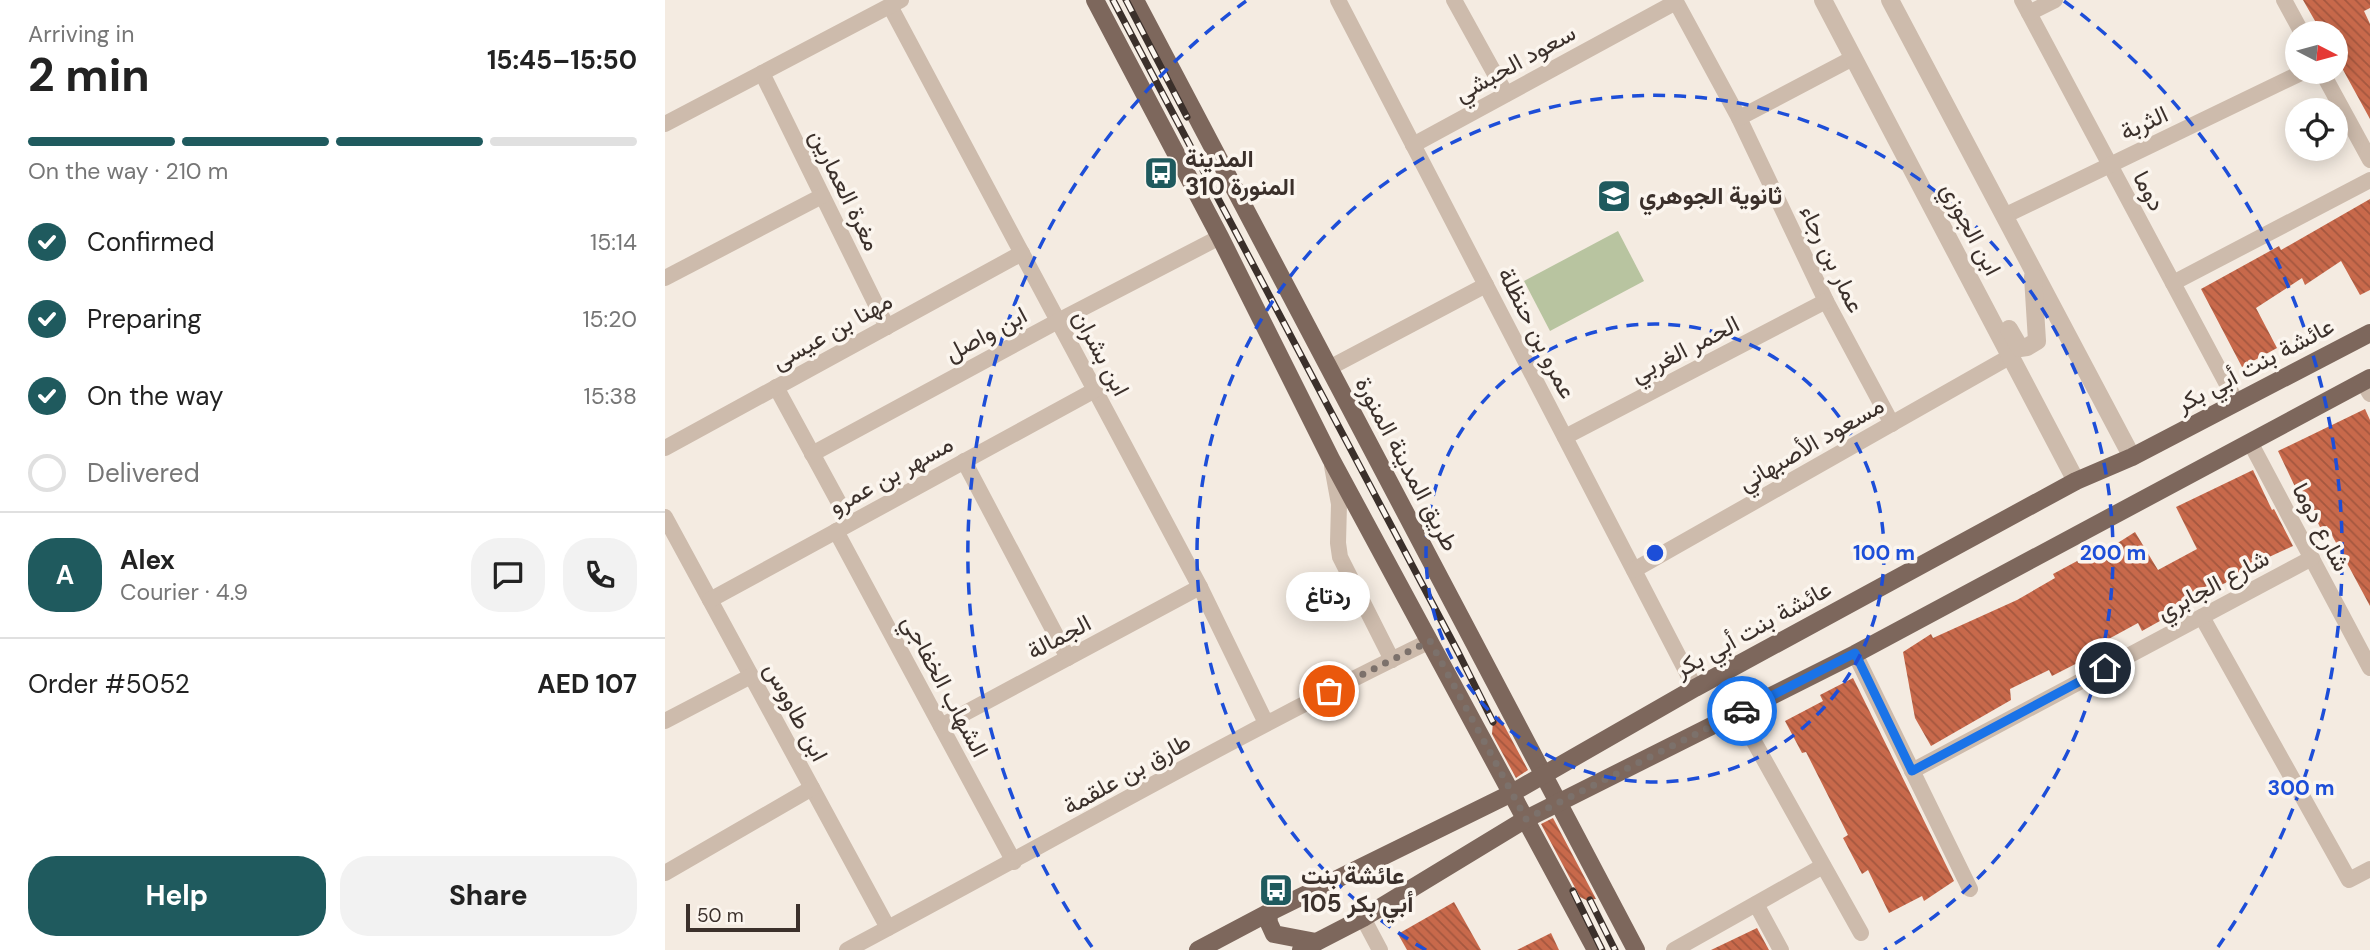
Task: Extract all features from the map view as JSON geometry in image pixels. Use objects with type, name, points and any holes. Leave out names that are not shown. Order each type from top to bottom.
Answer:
[{"type":"main road","points":[[1095,0],[1220,237],[1331,459],[1596,950]]},
{"type":"main road","name":"طريق المدينة المنورة","points":[[1135,0],[1636,950]]},
{"type":"main road","name":"عائشة بنت أبي بكر","points":[[1198,950],[1512,793],[1695,688],[2076,481],[2132,457],[2370,333]]},
{"type":"main road","points":[[1268,913],[1274,934],[1309,946],[1363,918],[1526,819],[1855,653],[2368,385]]},
{"type":"street","name":"عمرو بن حنظلة","points":[[1338,0],[1695,688]]},
{"type":"street","points":[[1454,0],[1506,94]]},
{"type":"street","name":"ابن الجوزي","points":[[1823,0],[2076,481]]},
{"type":"street","name":"ابن الجوزي","points":[[1890,0],[2132,457]]},
{"type":"street","points":[[2025,7],[2055,0]]},
{"type":"street","points":[[2284,0],[2295,21]]},
{"type":"street","name":"سعود الحبشي","points":[[1413,145],[1675,1]]},
{"type":"street","name":"عمار بن رجاء","points":[[1675,1],[1739,118],[1826,301],[1892,424]]},
{"type":"street","points":[[665,124],[896,3]]},
{"type":"street","name":"ابن بشران","points":[[896,3],[1022,253],[1200,587],[1266,723]]},
{"type":"street","name":"دوما","points":[[2025,7],[2237,402]]},
{"type":"street","points":[[1739,118],[1853,58]]},
{"type":"street","name":"مغرة العمارين","points":[[762,73],[887,327]]},
{"type":"street","name":"الثربة","points":[[2004,216],[2285,81]]},
{"type":"street","points":[[2329,84],[2370,160]]},
{"type":"street","points":[[2173,283],[2370,180]]},
{"type":"street","points":[[665,278],[822,196]]},
{"type":"street","name":"ابن واصل","points":[[812,454],[1220,237]]},
{"type":"street","name":"مهنا بن عيسى","points":[[665,448],[1022,253]]},
{"type":"street","points":[[1966,271],[1985,286],[2019,348],[2037,341],[2032,269]]},
{"type":"street","points":[[1329,368],[1486,285]]},
{"type":"street","name":"الحمر الغربي","points":[[1565,437],[1826,301]]},
{"type":"street","name":"مسعود الأصبهاني","points":[[1634,570],[2011,356]]},
{"type":"street","name":"الشهاب الخفاجي","points":[[776,387],[812,454],[843,527],[941,726],[1014,862]]},
{"type":"street","name":"مسهر بن عمرو","points":[[710,600],[1095,390]]},
{"type":"street","name":"شارع دوما","points":[[2251,444],[2370,668]]},
{"type":"street","points":[[1331,459],[1339,503],[1340,557],[1392,660]]},
{"type":"street","points":[[964,461],[1068,658]]},
{"type":"street","name":"ابن طاووس","points":[[665,517],[888,928]]},
{"type":"street","name":"شارع الجابري","points":[[1912,771],[2312,558]]},
{"type":"street","name":"الجمالة","points":[[941,726],[1200,587]]},
{"type":"street","points":[[2202,617],[2349,880],[2370,869]]},
{"type":"street","name":"طارق بن علقمة","points":[[847,950],[1014,862],[1266,723],[1430,641]]},
{"type":"street","points":[[1855,653],[1970,889]]},
{"type":"street","points":[[665,721],[751,676]]},
{"type":"street","points":[[1738,713],[1861,933]]},
{"type":"street","points":[[665,873],[812,788]]},
{"type":"street","points":[[1674,950],[1823,866]]},
{"type":"street","points":[[1756,904],[1781,950]]},
{"type":"street","points":[[1363,918],[1380,950]]},
{"type":"green space","points":[[1618,231],[1644,281],[1550,331],[1524,281]]},
{"type":"building","points":[[2303,0],[2370,0],[2370,8],[2364,11],[2370,24],[2370,119],[2349,81],[2349,21],[2315,21]]},
{"type":"building","points":[[2370,199],[2370,290],[2360,295],[2341,261],[2305,285],[2302,278],[2256,308],[2277,348],[2242,367],[2201,289],[2279,246],[2281,250]]},
{"type":"building","points":[[2365,409],[2370,420],[2370,606],[2327,526],[2320,527],[2302,491],[2298,493],[2278,451]]},
{"type":"building","points":[[2253,470],[2293,546],[2256,563],[2258,567],[2217,587],[2214,584],[2173,606],[2176,612],[2142,631],[2138,623],[2092,648],[2095,654],[2052,676],[2049,670],[2010,689],[2011,700],[1931,746],[1915,718],[1903,652],[1931,634],[1933,638],[2017,600],[2055,578],[2053,574],[2092,553],[2094,558],[2135,532],[2158,570],[2197,549],[2176,507]]},
{"type":"building","points":[[1853,678],[1954,881],[1924,901],[1922,896],[1889,913],[1868,870],[1862,874],[1843,838],[1848,835],[1806,752],[1802,753],[1785,721],[1823,701],[1820,695]]},
{"type":"building","points":[[1499,716],[1528,770],[1516,778],[1492,734],[1493,722]]},
{"type":"building","points":[[1553,818],[1596,899],[1586,900],[1580,897],[1541,824]]},
{"type":"building","points":[[1454,902],[1481,950],[1407,950],[1398,934]]},
{"type":"building","points":[[1757,928],[1769,950],[1711,950]]},
{"type":"building","points":[[1551,933],[1559,950],[1517,950]]},
{"type":"railway","points":[[1113,0],[1493,722]]},
{"type":"railway","points":[[1126,0],[1187,117]]},
{"type":"railway","points":[[1573,891],[1602,950]]},
{"type":"railway","points":[[1590,900],[1615,950]]},
{"type":"way so far","points":[[1329,691],[1430,641],[1526,819],[1742,711]]},
{"type":"place","name":"المدينة المنورة 310","points":[[1161,173]]},
{"type":"place","name":"ثانوية الجوهري","points":[[1614,196]]},
{"type":"place","name":"ردتاغ","points":[[1329,691]]},
{"type":"place","name":"عائشة بنت أبي بكر 105","points":[[1276,890]]},
{"type":"route","points":[[1742,711],[1855,653],[1912,771],[2105,668]]}]
